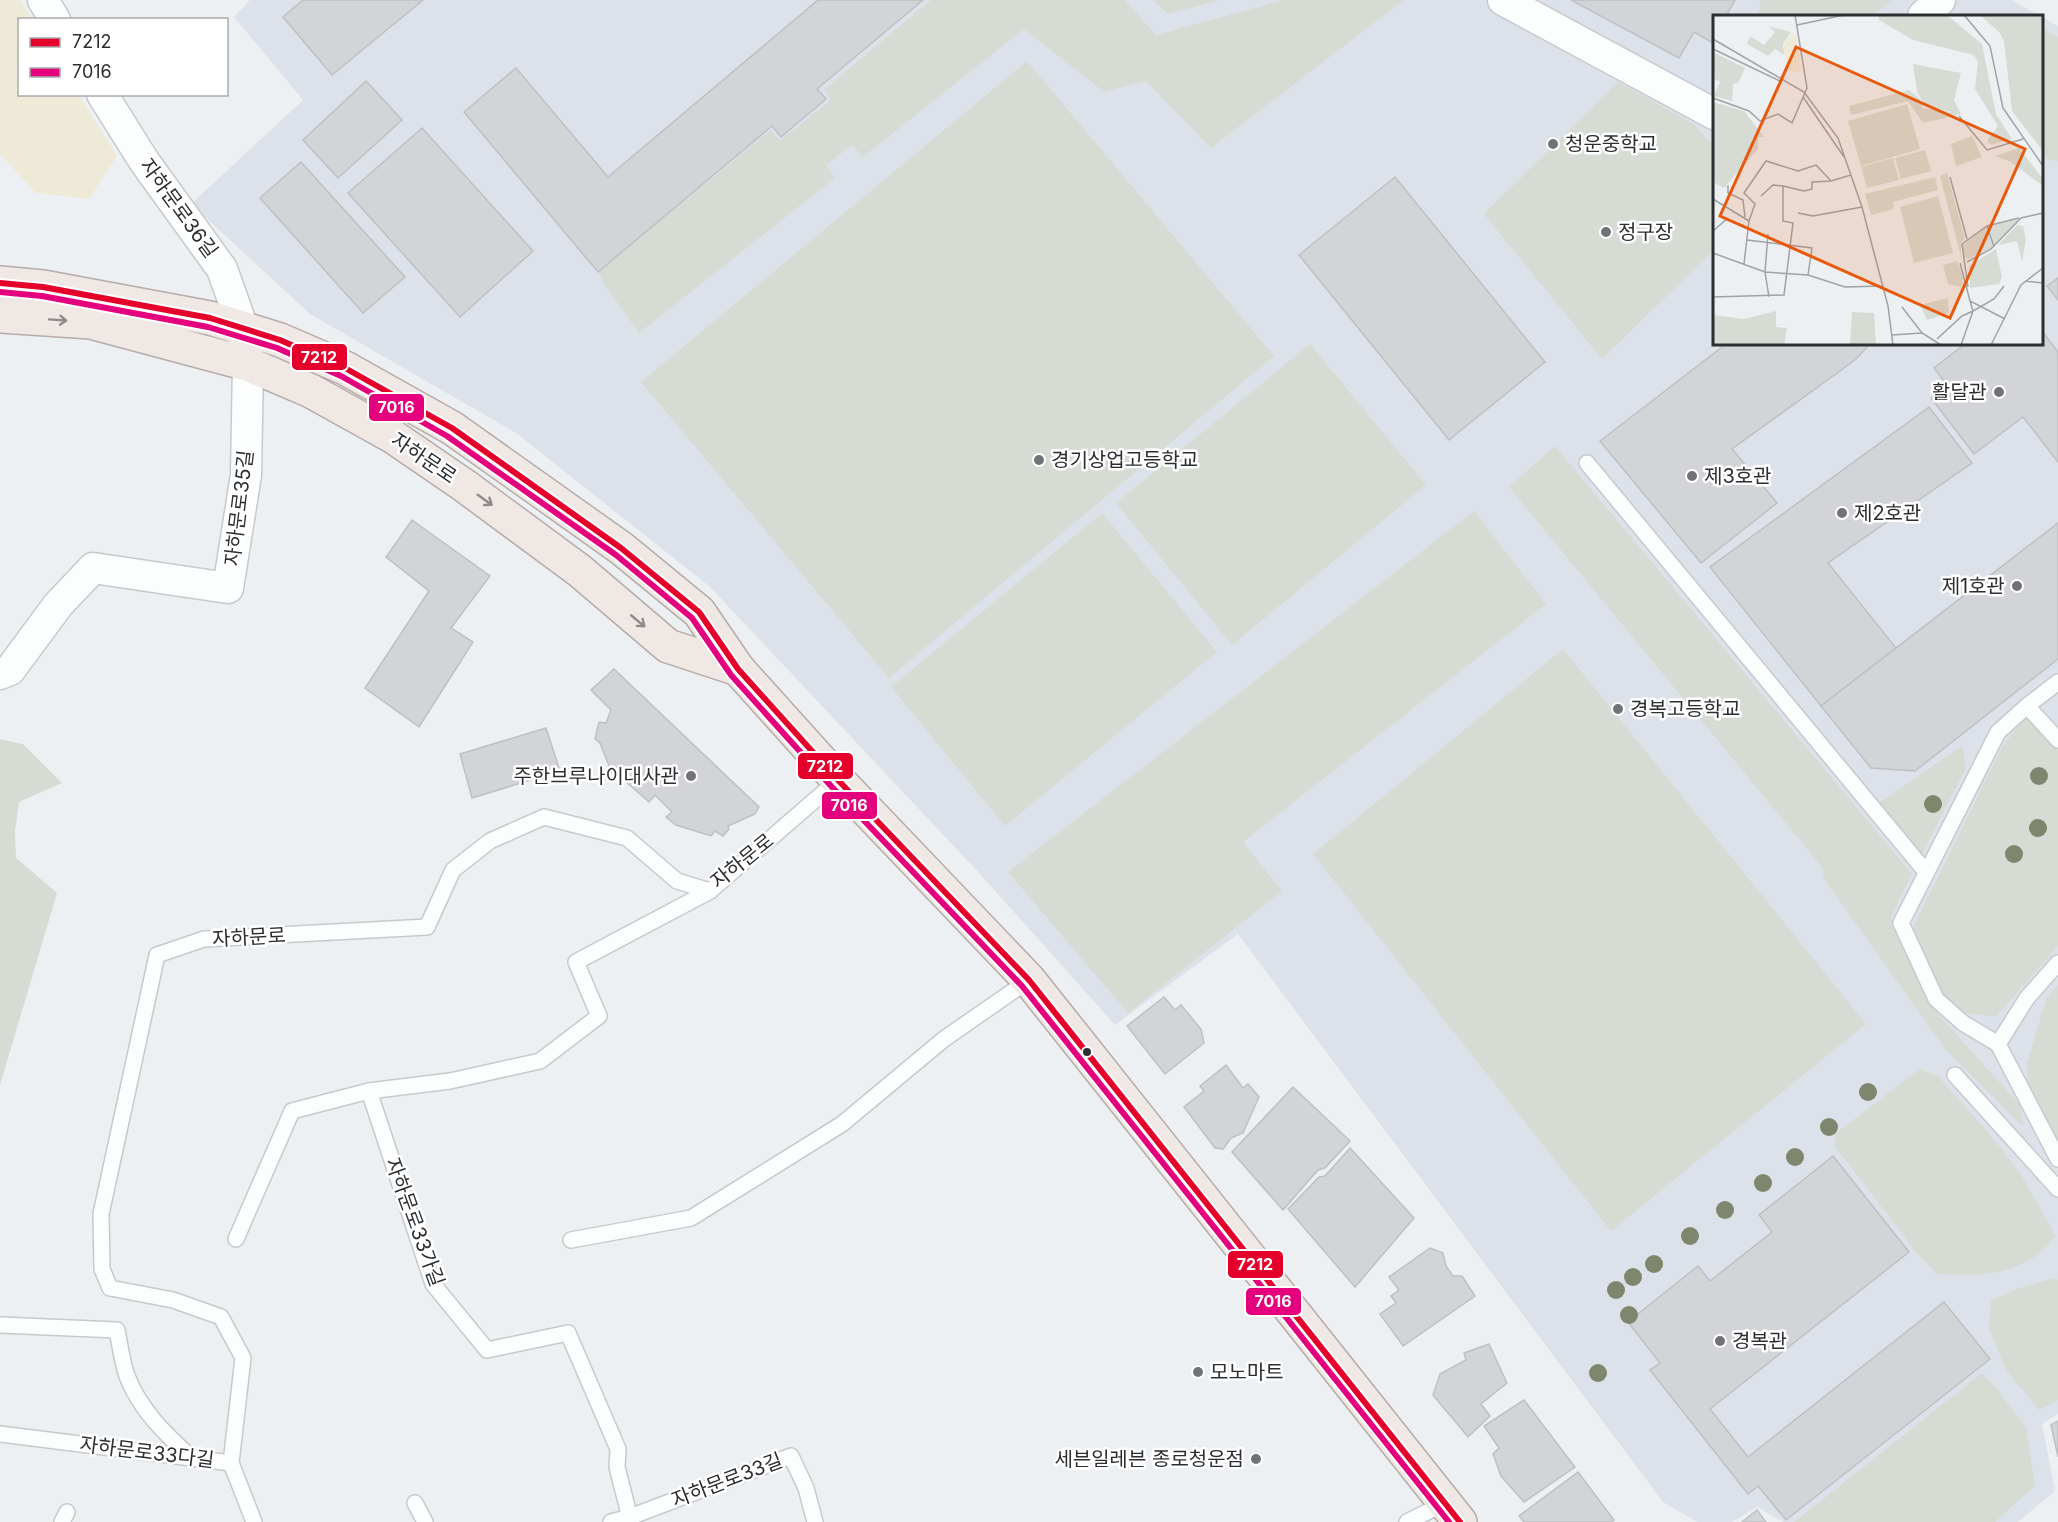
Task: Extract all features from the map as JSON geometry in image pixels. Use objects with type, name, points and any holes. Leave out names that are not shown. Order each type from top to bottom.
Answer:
[{"type":"main road","name":"자하문로","points":[[0,283],[43,287],[198,316],[280,340],[345,368],[452,428],[621,548],[699,612],[738,669],[838,780],[1029,980],[1452,1513]]},
{"type":"main road","name":"자하문로","points":[[0,316],[91,322],[248,364],[311,391],[392,436],[465,486],[552,550],[668,646],[738,669]]},
{"type":"street","points":[[43,0],[54,18]]},
{"type":"street","points":[[1503,0],[1713,113]]},
{"type":"street","points":[[1924,15],[1940,0]]},
{"type":"street","name":"자하문로36길","points":[[103,96],[144,161],[222,269],[243,328],[248,364]]},
{"type":"street","name":"자하문로35길","points":[[0,674],[10,670],[58,605],[93,568],[228,588],[246,475],[248,364]]},
{"type":"lane","points":[[1587,462],[1926,872]]},
{"type":"lane","points":[[2058,682],[1998,732],[1901,923],[1936,999],[1963,1023],[1998,1044],[2058,1160]]},
{"type":"lane","points":[[2027,706],[2058,740]]},
{"type":"lane","name":"자하문로","points":[[231,1463],[243,1358],[221,1317],[173,1300],[110,1288],[102,1269],[101,1214],[157,955],[204,939],[427,927],[453,870],[490,841],[544,818],[627,838],[677,881],[710,891],[838,780]]},
{"type":"lane","points":[[236,1239],[292,1111],[369,1091],[450,1081],[540,1060],[599,1016],[576,962],[710,891]]},
{"type":"lane","points":[[1998,1044],[2027,998],[2058,963]]},
{"type":"lane","points":[[571,1240],[692,1218],[842,1124],[944,1039],[1029,980]]},
{"type":"lane","points":[[1955,1075],[2058,1189]]},
{"type":"lane","name":"자하문로33가길","points":[[369,1091],[434,1284],[487,1350],[568,1333],[618,1449],[616,1467],[630,1519]]},
{"type":"lane","points":[[0,1324],[117,1330],[126,1374],[138,1402],[169,1438],[193,1459]]},
{"type":"lane","name":"자하문로33다길","points":[[0,1434],[231,1463],[254,1522]]},
{"type":"lane","name":"자하문로33길","points":[[630,1519],[791,1456],[806,1488],[815,1522]]},
{"type":"lane","points":[[415,1503],[425,1522]]},
{"type":"lane","points":[[1407,1522],[1452,1513]]},
{"type":"lane","points":[[610,1522],[630,1519]]},
{"type":"shaded area","points":[[250,0],[2012,0],[2038,15],[1713,15],[1713,345],[2043,345],[2043,18],[2058,26],[2058,1414],[2042,1424],[2055,1491],[2018,1522],[1783,1522],[1757,1507],[1732,1522],[1697,1522],[1663,1502],[1238,934],[1115,1025],[980,874],[709,586],[516,433],[310,314],[191,204],[303,100],[234,17]]},
{"type":"shaded area","points":[[931,0],[1125,0],[1156,35],[1284,0],[1404,0],[1211,148],[1146,81],[1104,92],[1024,29],[863,157],[852,145],[826,165],[835,178],[639,333],[598,272],[771,130],[780,141],[831,100],[824,90]]},
{"type":"shaded area","points":[[1153,0],[1220,0],[1168,14]]},
{"type":"shaded area","points":[[1761,0],[1892,0],[1874,15],[1757,15]]},
{"type":"shaded area","points":[[2043,29],[2058,37],[2058,161],[2043,158]]},
{"type":"shaded area","points":[[1027,61],[1274,356],[889,678],[641,382]]},
{"type":"shaded area","name":"정구장","points":[[1618,82],[1695,125],[1713,146],[1713,251],[1602,359],[1484,214]]},
{"type":"shaded area","points":[[1310,344],[1426,485],[1232,645],[1116,503]]},
{"type":"shaded area","points":[[1555,446],[1912,874],[1891,917],[1929,1004],[2020,1105],[2024,1128],[1946,1050],[1824,879],[1822,867],[1509,487]]},
{"type":"shaded area","points":[[1474,511],[1546,604],[1243,842],[1282,891],[1128,1013],[1008,872]]},
{"type":"shaded area","points":[[1102,513],[1217,652],[1005,826],[891,687]]},
{"type":"shaded area","points":[[1563,649],[1866,1024],[1611,1231],[1313,854]]},
{"type":"shaded area","points":[[2027,716],[2058,750],[2058,946],[1996,1017],[1950,1011],[1912,929],[2003,745]]},
{"type":"shaded area","points":[[0,739],[23,744],[62,783],[19,802],[15,831],[16,858],[57,893],[0,1085]]},
{"type":"shaded area","points":[[1962,746],[1966,768],[1921,856],[1879,803]]},
{"type":"shaded area","points":[[2058,985],[2058,1146],[2028,1101],[2027,1064],[2046,999]]},
{"type":"shaded area","points":[[1920,1069],[1938,1076],[1988,1132],[2020,1173],[2056,1236],[2031,1259],[2003,1271],[1971,1275],[1937,1274],[1916,1252],[1834,1145],[1836,1133]]},
{"type":"shaded area","points":[[2054,1278],[2058,1280],[2058,1400],[2039,1410],[2006,1370],[1989,1329],[1991,1300],[2017,1289]]},
{"type":"shaded area","points":[[1982,1373],[2026,1427],[2035,1485],[1995,1522],[1794,1522]]},
{"type":"sand","points":[[0,0],[20,0],[31,18],[18,18],[18,96],[80,96],[117,156],[89,199],[36,193],[0,154]]},
{"type":"building","points":[[303,0],[423,0],[332,75],[283,17]]},
{"type":"building","points":[[818,0],[923,0],[817,89],[826,99],[781,137],[772,126],[598,272],[464,112],[516,68],[608,177]]},
{"type":"building","points":[[1571,0],[1735,0],[1727,15],[1713,15],[1711,42],[1694,32],[1679,58]]},
{"type":"building","points":[[366,81],[402,120],[338,178],[303,140]]},
{"type":"building","points":[[422,128],[533,251],[460,317],[348,193]]},
{"type":"building","points":[[301,162],[405,277],[363,313],[260,198]]},
{"type":"building","points":[[1395,177],[1545,362],[1449,440],[1299,255]]},
{"type":"building","points":[[2058,278],[2058,300],[2047,286]]},
{"type":"building","name":"활달관","points":[[2043,332],[2058,352],[2058,462],[2023,417],[1974,454],[1931,398],[1947,385],[1934,368],[1964,345],[2043,345]]},
{"type":"building","name":"제3호관","points":[[1725,345],[1869,345],[1855,360],[1732,449],[1777,503],[1701,563],[1600,441]]},
{"type":"building","name":"제2호관","points":[[1929,407],[1972,463],[1828,563],[1896,648],[1821,706],[1710,567]]},
{"type":"building","points":[[412,520],[490,576],[451,628],[473,642],[419,727],[365,688],[429,591],[386,557]]},
{"type":"building","name":"제1호관","points":[[2058,523],[2058,659],[1915,771],[1871,768],[1821,706]]},
{"type":"building","points":[[614,669],[759,807],[755,814],[728,826],[729,829],[723,836],[715,831],[711,836],[676,825],[666,817],[672,812],[655,795],[649,802],[617,774],[614,778],[600,743],[595,739],[599,722],[606,723],[611,710],[591,690]]},
{"type":"building","points":[[546,728],[560,771],[472,798],[460,754]]},
{"type":"building","points":[[1164,997],[1175,1010],[1181,1005],[1201,1029],[1204,1043],[1165,1074],[1127,1026]]},
{"type":"building","points":[[1226,1065],[1243,1088],[1248,1084],[1259,1097],[1243,1133],[1231,1138],[1223,1149],[1215,1148],[1184,1107],[1204,1091],[1200,1086]]},
{"type":"building","points":[[1293,1087],[1350,1141],[1325,1168],[1318,1170],[1283,1210],[1232,1152]]},
{"type":"building","points":[[1350,1148],[1414,1218],[1355,1287],[1288,1209],[1319,1177],[1325,1176]]},
{"type":"building","name":"경복관","points":[[1833,1156],[1909,1252],[1710,1409],[1748,1457],[1944,1302],[1990,1359],[1786,1520],[1758,1486],[1748,1494],[1650,1370],[1660,1363],[1628,1322],[1698,1266],[1710,1281],[1772,1232],[1759,1215]]},
{"type":"building","points":[[1430,1248],[1443,1253],[1446,1266],[1453,1276],[1462,1276],[1475,1296],[1403,1346],[1380,1314],[1396,1303],[1391,1296],[1399,1290],[1389,1277]]},
{"type":"building","points":[[1489,1344],[1507,1383],[1481,1404],[1490,1416],[1468,1437],[1433,1395],[1440,1374],[1466,1360],[1464,1353]]},
{"type":"building","points":[[1524,1400],[1575,1467],[1524,1502],[1501,1476],[1493,1454],[1499,1448],[1484,1426]]},
{"type":"building","points":[[2058,1421],[2058,1457],[2051,1425]]},
{"type":"building","points":[[1578,1472],[1614,1520],[1611,1522],[1524,1522],[1519,1516]]},
{"type":"building","points":[[1757,1510],[1766,1522],[1742,1522]]},
{"type":"transit line","name":"7212","points":[[0,283],[43,287],[210,318],[280,340],[345,368],[452,428],[621,548],[699,612],[738,669],[838,780],[1029,980],[1460,1522]]},
{"type":"transit line","name":"7016","points":[[0,292],[42,296],[208,327],[277,348],[341,376],[447,436],[616,555],[692,618],[731,675],[831,786],[1022,986],[1449,1522]]},
{"type":"place","name":"청운중학교","points":[[1553,144]]},
{"type":"place","name":"정구장","points":[[1606,232]]},
{"type":"place","name":"활달관","points":[[1999,392]]},
{"type":"place","name":"경기상업고등학교","points":[[1039,460]]},
{"type":"place","name":"제3호관","points":[[1692,476]]},
{"type":"place","name":"제2호관","points":[[1842,513]]},
{"type":"place","name":"제1호관","points":[[2017,586]]},
{"type":"place","name":"경복고등학교","points":[[1618,709]]},
{"type":"place","name":"주한브루나이대사관","points":[[691,776]]},
{"type":"place","name":"경복관","points":[[1720,1341]]},
{"type":"place","name":"모노마트","points":[[1198,1372]]},
{"type":"place","name":"세븐일레븐 종로청운점","points":[[1256,1459]]}]
